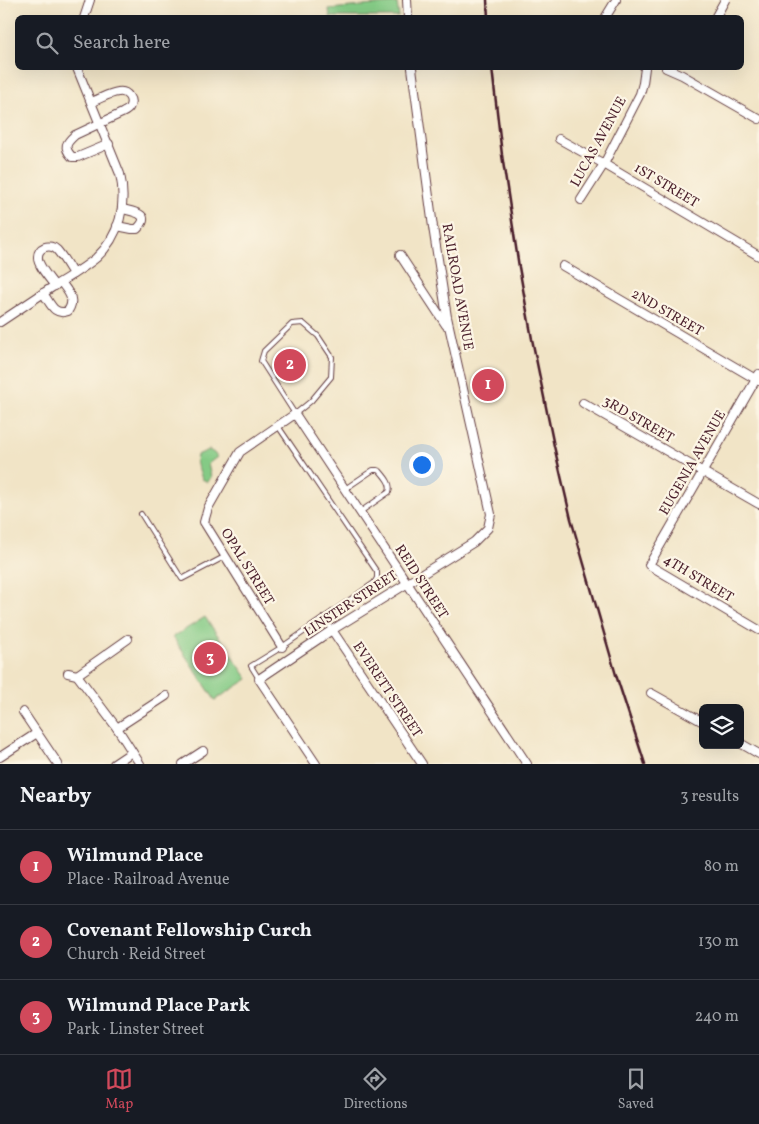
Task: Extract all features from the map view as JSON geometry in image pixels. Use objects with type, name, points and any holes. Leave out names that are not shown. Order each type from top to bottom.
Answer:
[{"type":"street","points":[[85,15],[90,0]]},
{"type":"street","points":[[407,0],[408,15]]},
{"type":"street","points":[[607,15],[616,0]]},
{"type":"street","points":[[717,15],[726,0]]},
{"type":"street","points":[[0,322],[97,257],[106,246],[117,226],[123,197],[120,174],[78,70]]},
{"type":"street","name":"RAILROAD AVENUE","points":[[412,70],[437,255],[450,331],[491,514],[488,528],[482,534]]},
{"type":"street","name":"LUCAS AVENUE","points":[[581,200],[604,164],[640,94],[645,70]]},
{"type":"street","points":[[684,71],[759,119]]},
{"type":"street","points":[[91,102],[119,91],[129,96],[131,102],[126,111],[75,134],[66,146],[67,152],[72,157],[78,157],[108,144]]},
{"type":"street","name":"1ST STREET","points":[[559,139],[759,256]]},
{"type":"street","points":[[117,226],[132,230],[137,229],[144,220],[139,213],[122,209]]},
{"type":"street","points":[[43,293],[56,311],[61,313],[68,311],[72,305],[72,298],[40,265],[38,259],[39,251],[44,247],[51,246],[56,249],[73,274]]},
{"type":"street","points":[[400,254],[450,331]]},
{"type":"street","name":"2ND STREET","points":[[563,266],[758,378]]},
{"type":"street","name":"EUGENIA AVENUE","points":[[649,565],[758,378]]},
{"type":"street","name":"3RD STREET","points":[[583,403],[759,504]]},
{"type":"street","name":"OPAL STREET","points":[[282,647],[204,522],[208,508],[240,452],[295,414]]},
{"type":"street","name":"REID STREET","points":[[295,414],[526,764]]},
{"type":"street","name":"LINSTER STREET","points":[[259,679],[332,630],[474,542],[482,534]]},
{"type":"street","name":"4TH STREET","points":[[649,565],[759,630]]},
{"type":"street","name":"EVERETT STREET","points":[[332,630],[422,764]]},
{"type":"street","points":[[77,675],[128,639]]},
{"type":"street","points":[[68,673],[77,675],[118,728],[140,764]]},
{"type":"street","points":[[259,679],[316,764]]},
{"type":"street","points":[[651,693],[699,720]]},
{"type":"street","points":[[118,728],[166,696]]},
{"type":"street","points":[[22,712],[58,764]]},
{"type":"street","points":[[0,757],[37,733]]},
{"type":"street","points":[[744,745],[759,754]]},
{"type":"street","points":[[183,764],[203,751]]},
{"type":"street","points":[[114,764],[132,752]]},
{"type":"lane","points":[[303,323],[318,336],[332,357],[331,377],[311,401],[295,414],[261,361],[264,351],[292,324],[303,323]]},
{"type":"lane","points":[[259,679],[251,666],[282,647],[374,583],[377,578],[377,572],[278,426]]},
{"type":"lane","points":[[345,489],[373,470],[380,471],[389,484],[389,492],[360,512]]},
{"type":"lane","points":[[141,514],[182,579],[226,556]]},
{"type":"lane","points":[[324,617],[332,630]]},
{"type":"green space","points":[[397,3],[399,15],[330,15],[329,9]]},
{"type":"green space","points":[[209,450],[217,457],[208,464],[211,477],[208,482],[202,479],[196,462],[197,455]]},
{"type":"green space","points":[[205,617],[248,679],[215,700],[173,637]]},
{"type":"railway","points":[[487,0],[488,15]]},
{"type":"railway","points":[[492,70],[502,155],[519,267],[554,446],[571,519],[616,675],[645,764]]},
{"type":"place","name":"Covenant Fellowship Curch","points":[[290,365]]},
{"type":"place","name":"Wilmund Place","points":[[488,385]]},
{"type":"place","name":"Wilmund Place Park","points":[[210,658]]}]
